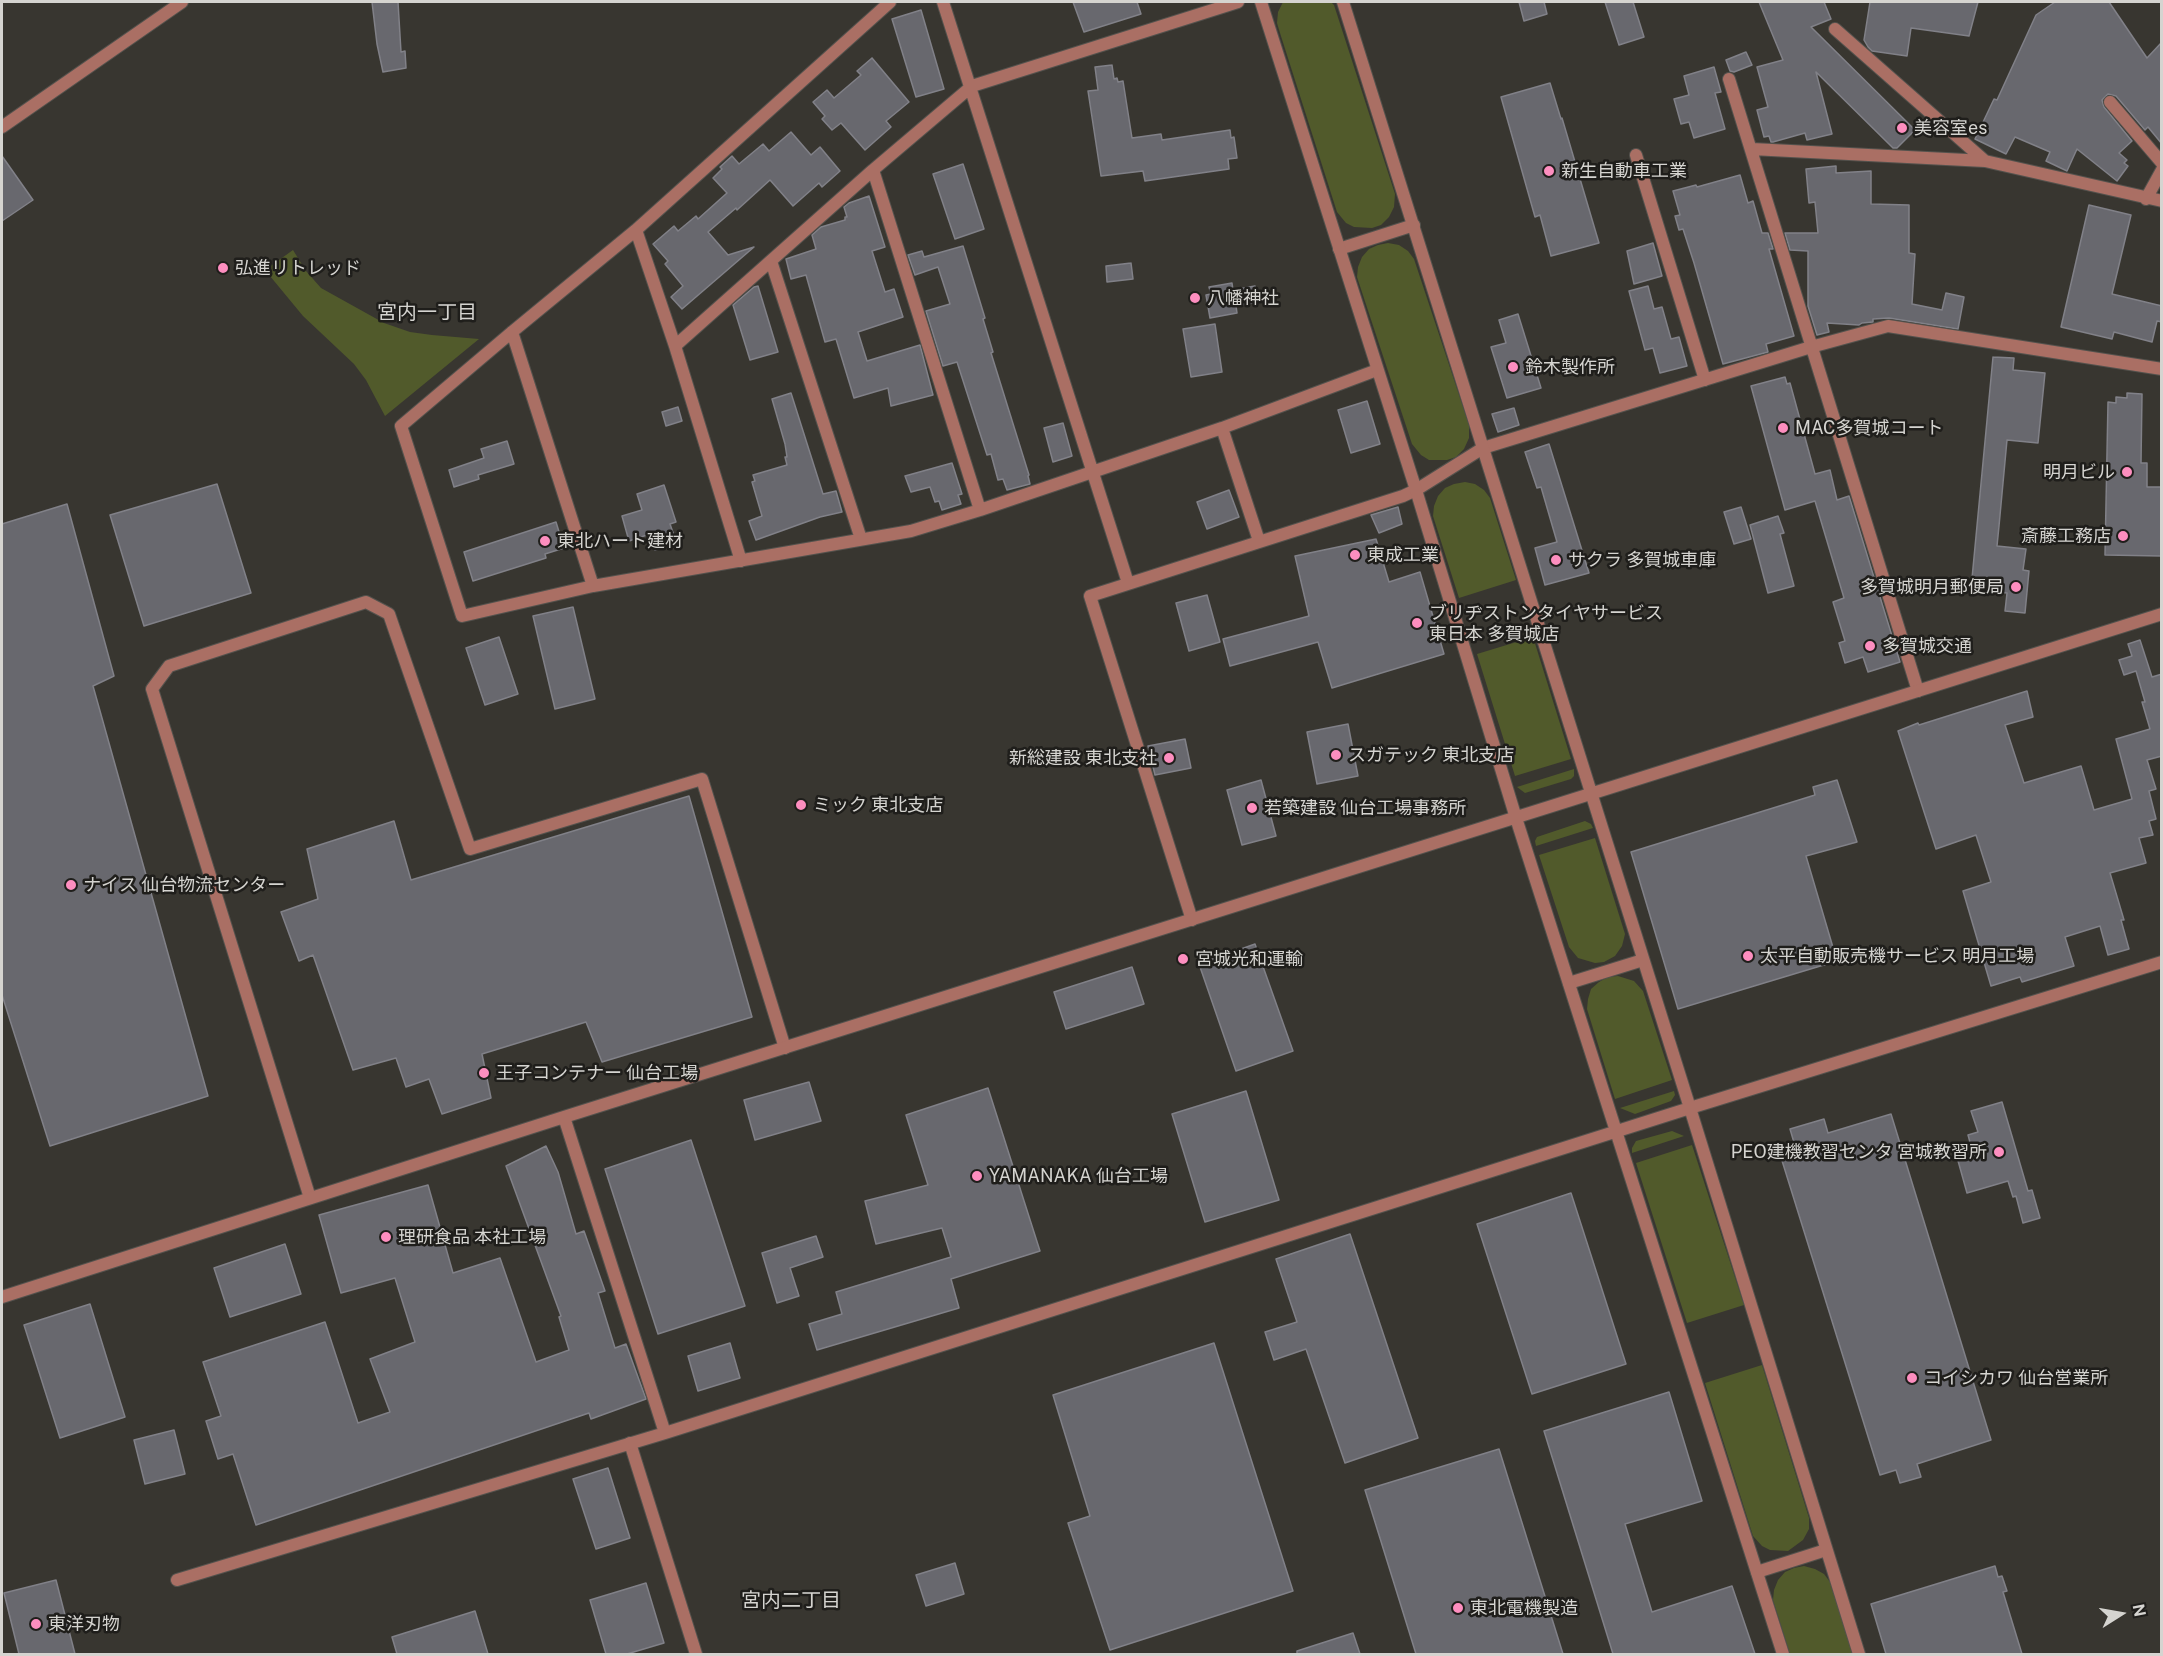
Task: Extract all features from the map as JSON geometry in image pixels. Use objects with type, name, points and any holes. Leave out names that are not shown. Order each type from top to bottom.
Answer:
[{"type":"street","points":[[2,127],[182,2]]},
{"type":"street","points":[[890,2],[636,230],[401,426],[462,616],[593,586],[911,531],[1093,473],[1377,370]]},
{"type":"street","points":[[943,2],[972,86],[1128,583]]},
{"type":"street","points":[[675,346],[873,170],[972,86],[1238,2]]},
{"type":"street","points":[[1261,2],[1416,490],[1516,818],[1783,1654]]},
{"type":"street","points":[[1343,2],[1859,1654]]},
{"type":"street","points":[[1835,29],[1985,161]]},
{"type":"street","points":[[1730,79],[1918,691]]},
{"type":"street","points":[[2110,102],[2162,164]]},
{"type":"street","points":[[1752,149],[1985,161],[2162,201]]},
{"type":"street","points":[[1636,155],[1705,380]]},
{"type":"street","points":[[873,170],[980,510]]},
{"type":"street","points":[[2146,199],[2162,170]]},
{"type":"street","points":[[1339,249],[1414,225]]},
{"type":"street","points":[[636,230],[675,346],[741,561]]},
{"type":"street","points":[[771,261],[861,539]]},
{"type":"street","points":[[1192,920],[1090,596],[1390,501],[1416,490],[1483,448],[1811,347],[1888,326],[2162,369]]},
{"type":"street","points":[[512,332],[593,586]]},
{"type":"street","points":[[1222,428],[1259,541]]},
{"type":"street","points":[[310,1198],[152,689],[169,666],[366,602],[389,614],[470,849],[702,779],[785,1048]]},
{"type":"street","points":[[2,1297],[564,1117],[2162,614]]},
{"type":"street","points":[[1569,983],[1643,960]]},
{"type":"street","points":[[177,1580],[665,1433],[1690,1108],[2162,962]]},
{"type":"street","points":[[564,1117],[665,1433]]},
{"type":"street","points":[[630,1443],[696,1654]]},
{"type":"street","points":[[1757,1572],[1827,1551]]},
{"type":"green space","points":[[1283,2],[1331,2],[1334,5],[1395,194],[1394,207],[1389,217],[1381,225],[1372,228],[1354,227],[1346,223],[1337,212],[1277,23],[1278,12]]},
{"type":"green space","points":[[1388,243],[1399,245],[1414,259],[1469,425],[1469,438],[1464,449],[1456,457],[1447,460],[1429,460],[1421,455],[1412,444],[1357,277],[1362,257],[1369,249]]},
{"type":"green space","points":[[293,250],[306,271],[321,288],[384,323],[410,332],[479,339],[385,416],[366,380],[354,364],[303,316],[265,270]]},
{"type":"green space","points":[[1465,482],[1475,484],[1490,498],[1516,580],[1459,598],[1433,516],[1438,496],[1445,488]]},
{"type":"green space","points":[[1533,637],[1571,759],[1515,776],[1477,654]]},
{"type":"green space","points":[[1574,769],[1574,776],[1571,779],[1525,793],[1517,787]]},
{"type":"green space","points":[[1585,821],[1593,828],[1536,846],[1537,837]]},
{"type":"green space","points":[[1595,838],[1625,934],[1622,946],[1615,956],[1604,962],[1595,963],[1578,958],[1569,947],[1539,855]]},
{"type":"green space","points":[[1618,976],[1634,981],[1643,991],[1672,1080],[1615,1099],[1587,1009],[1591,989],[1608,977]]},
{"type":"green space","points":[[1674,1091],[1675,1095],[1671,1101],[1635,1114],[1620,1108]]},
{"type":"green space","points":[[1672,1131],[1684,1136],[1632,1153],[1636,1141]]},
{"type":"green space","points":[[1692,1145],[1744,1305],[1687,1323],[1636,1163]]},
{"type":"green space","points":[[1762,1365],[1809,1518],[1809,1529],[1803,1540],[1788,1551],[1770,1550],[1762,1546],[1753,1536],[1705,1383]]},
{"type":"green space","points":[[1804,1566],[1824,1574],[1830,1582],[1853,1654],[1790,1654],[1773,1600],[1774,1590],[1778,1580],[1785,1572]]},
{"type":"building","points":[[372,2],[398,2],[401,52],[405,51],[406,68],[383,72]]},
{"type":"building","points":[[1073,2],[1137,2],[1141,14],[1084,32]]},
{"type":"building","points":[[1519,2],[1544,2],[1547,14],[1524,21]]},
{"type":"building","points":[[1605,2],[1633,2],[1644,37],[1619,45]]},
{"type":"building","points":[[1759,2],[1824,2],[1831,19],[1811,27],[1915,130],[1897,148],[1893,148],[1816,72],[1832,134],[1807,140],[1805,133],[1773,142],[1769,136],[1764,137],[1757,110],[1768,107],[1757,67],[1783,60]]},
{"type":"building","points":[[1870,2],[1978,2],[1969,36],[1911,28],[1907,56],[1872,51],[1868,47],[1864,40]]},
{"type":"building","points":[[2055,2],[2109,2],[2147,58],[2162,42],[2162,144],[2148,127],[2145,130],[2116,96],[2108,94],[2102,100],[2104,107],[2132,141],[2119,153],[2127,160],[2124,163],[2128,166],[2117,181],[2077,149],[2067,171],[2046,161],[2050,152],[2015,137],[2006,154],[1975,139],[1994,99],[1997,100],[2036,15]]},
{"type":"building","points":[[921,10],[944,89],[916,97],[892,19]]},
{"type":"building","points":[[1746,52],[1752,65],[1734,72],[1730,71],[1726,60]]},
{"type":"building","points":[[872,58],[909,102],[886,121],[891,127],[865,150],[841,123],[832,130],[822,119],[825,116],[813,102],[827,90],[834,98],[861,75],[857,71]]},
{"type":"building","points":[[1112,65],[1114,79],[1117,78],[1118,82],[1123,81],[1132,138],[1161,134],[1162,140],[1230,130],[1231,138],[1234,137],[1237,158],[1228,159],[1229,169],[1145,181],[1143,171],[1101,176],[1088,91],[1098,90],[1095,67]]},
{"type":"building","points":[[1714,67],[1721,92],[1715,93],[1725,129],[1694,138],[1689,122],[1681,124],[1674,99],[1689,95],[1684,76]]},
{"type":"building","points":[[1550,83],[1599,243],[1551,256],[1540,215],[1535,217],[1501,97]]},
{"type":"building","points":[[791,132],[811,155],[820,147],[840,171],[822,187],[819,183],[793,206],[770,180],[708,232],[728,255],[754,247],[682,309],[671,297],[683,286],[665,264],[668,261],[653,244],[674,226],[678,231],[696,216],[698,219],[727,193],[713,178],[722,169],[720,167],[732,156],[739,164],[763,144],[769,151]]},
{"type":"building","points":[[2,156],[33,200],[2,221]]},
{"type":"building","points":[[963,164],[984,229],[955,239],[933,174]]},
{"type":"building","points":[[1836,166],[1836,173],[1871,171],[1871,204],[1909,205],[1909,253],[1915,254],[1912,304],[1942,310],[1946,293],[1964,297],[1958,329],[1889,318],[1873,319],[1873,322],[1859,325],[1827,323],[1829,332],[1817,335],[1808,306],[1808,251],[1790,250],[1785,233],[1818,233],[1815,202],[1809,203],[1806,169]]},
{"type":"building","points":[[1740,175],[1748,203],[1753,201],[1762,233],[1768,233],[1773,249],[1769,249],[1794,336],[1766,344],[1768,352],[1723,364],[1683,229],[1679,230],[1675,216],[1680,215],[1673,191]]},
{"type":"building","points":[[869,196],[885,247],[872,251],[885,292],[894,289],[903,317],[858,332],[867,361],[920,345],[933,395],[891,406],[888,388],[854,398],[836,339],[825,342],[806,275],[791,279],[786,259],[816,249],[812,235],[821,227],[845,220],[847,217],[844,207]]},
{"type":"building","points":[[2089,205],[2131,215],[2112,294],[2162,306],[2162,322],[2157,321],[2152,342],[2114,332],[2112,339],[2061,327]]},
{"type":"building","points":[[1653,243],[1662,276],[1634,284],[1627,251]]},
{"type":"building","points":[[963,246],[985,318],[983,319],[993,352],[991,353],[1029,475],[1030,484],[1007,490],[1003,479],[998,480],[991,454],[987,455],[957,362],[943,366],[926,311],[950,304],[938,267],[915,275],[908,255],[922,251],[924,257]]},
{"type":"building","points":[[1131,263],[1133,279],[1107,282],[1106,266]]},
{"type":"building","points":[[1232,283],[1233,290],[1255,286],[1258,302],[1236,306],[1237,313],[1210,318],[1206,295],[1211,294],[1209,287]]},
{"type":"building","points":[[758,286],[778,352],[750,360],[733,305]]},
{"type":"building","points":[[1648,286],[1654,309],[1662,307],[1671,339],[1679,337],[1687,366],[1660,373],[1653,348],[1645,350],[1629,291]]},
{"type":"building","points":[[1518,314],[1541,388],[1507,398],[1491,347],[1506,343],[1499,320]]},
{"type":"building","points":[[1215,324],[1222,372],[1191,377],[1183,329]]},
{"type":"building","points":[[1993,357],[2014,358],[2013,370],[2045,373],[2038,443],[2007,440],[1997,546],[2026,549],[2023,570],[2029,571],[2025,613],[2005,611],[2007,593],[1971,589]]},
{"type":"building","points":[[1785,377],[1787,384],[1790,383],[1815,474],[1830,470],[1837,500],[1849,496],[1900,662],[1868,672],[1863,657],[1845,663],[1839,643],[1845,641],[1833,602],[1844,598],[1815,501],[1785,510],[1751,386]]},
{"type":"building","points":[[791,393],[823,494],[836,491],[842,512],[820,517],[756,540],[749,521],[762,516],[752,482],[755,481],[753,475],[787,465],[785,444],[772,399]]},
{"type":"building","name":"明月ビル","points":[[2127,393],[2142,394],[2141,463],[2147,463],[2147,487],[2162,487],[2162,556],[2105,555],[2108,402],[2116,403],[2116,397],[2127,398]]},
{"type":"building","points":[[1367,401],[1380,444],[1351,453],[1338,410]]},
{"type":"building","points":[[678,407],[682,421],[666,426],[662,412]]},
{"type":"building","points":[[1514,408],[1519,425],[1498,432],[1492,414]]},
{"type":"building","points":[[1063,423],[1072,456],[1053,462],[1044,428]]},
{"type":"building","points":[[507,441],[514,464],[478,475],[479,479],[454,487],[449,470],[484,458],[481,449]]},
{"type":"building","points":[[1549,444],[1589,573],[1545,585],[1535,548],[1557,542],[1541,487],[1537,488],[1525,452]]},
{"type":"building","points":[[952,463],[962,494],[958,495],[961,504],[942,510],[939,501],[935,502],[930,487],[911,492],[905,476]]},
{"type":"building","points":[[217,484],[251,593],[144,626],[110,515]]},
{"type":"building","points":[[664,485],[676,522],[670,524],[677,544],[655,550],[650,534],[629,541],[622,516],[642,510],[637,494]]},
{"type":"building","points":[[1229,490],[1239,517],[1207,529],[1197,502]]},
{"type":"building","points":[[67,504],[114,676],[93,686],[208,1096],[50,1146],[2,995],[2,524]]},
{"type":"building","points":[[1398,507],[1402,524],[1379,533],[1371,515]]},
{"type":"building","points":[[1741,507],[1751,539],[1734,544],[1724,512]]},
{"type":"building","points":[[1778,516],[1784,533],[1780,534],[1794,586],[1768,593],[1750,525]]},
{"type":"building","points":[[556,522],[564,548],[545,554],[546,558],[473,581],[464,552]]},
{"type":"building","points":[[1376,539],[1389,582],[1420,572],[1444,654],[1332,688],[1318,642],[1230,666],[1223,639],[1309,616],[1295,556]]},
{"type":"building","points":[[1207,595],[1220,642],[1189,651],[1176,603]]},
{"type":"building","points":[[573,607],[595,699],[555,709],[533,616]]},
{"type":"building","points":[[499,637],[518,694],[485,705],[466,648]]},
{"type":"building","points":[[2140,640],[2152,677],[2162,674],[2162,756],[2147,760],[2156,789],[2149,791],[2156,819],[2149,821],[2153,835],[2139,838],[2146,863],[2110,873],[2124,920],[2121,920],[2129,949],[2108,955],[2100,926],[2065,937],[2074,966],[2022,982],[2020,977],[1991,986],[1963,891],[1991,882],[1976,835],[1936,849],[1898,731],[2027,691],[2033,717],[2005,725],[2024,783],[2081,766],[2094,810],[2132,799],[2116,739],[2150,729],[2136,671],[2124,675],[2119,660],[2132,656],[2128,644]]},
{"type":"building","points":[[1348,724],[1358,776],[1317,784],[1307,732]]},
{"type":"building","points":[[1185,739],[1191,768],[1155,775],[1148,746]]},
{"type":"building","points":[[1261,780],[1276,836],[1242,845],[1227,790]]},
{"type":"building","points":[[1837,780],[1857,842],[1806,856],[1837,961],[1678,1009],[1631,852],[1815,795],[1813,787]]},
{"type":"building","points":[[689,796],[752,1017],[602,1062],[586,1022],[482,1054],[491,1098],[442,1114],[429,1079],[406,1087],[396,1058],[353,1070],[313,955],[299,961],[281,912],[318,899],[307,849],[394,821],[411,880]]},
{"type":"building","points":[[1255,944],[1293,1051],[1236,1071],[1199,964]]},
{"type":"building","points":[[1132,967],[1144,1004],[1066,1029],[1054,992]]},
{"type":"building","points":[[809,1082],[821,1121],[755,1140],[744,1100]]},
{"type":"building","points":[[988,1088],[1040,1251],[951,1279],[959,1308],[817,1350],[809,1324],[842,1314],[836,1292],[951,1257],[942,1228],[876,1244],[865,1201],[928,1185],[906,1115]]},
{"type":"building","points":[[1246,1091],[1279,1200],[1205,1222],[1172,1114]]},
{"type":"building","points":[[2002,1102],[2028,1191],[2032,1190],[2040,1218],[2023,1223],[2016,1196],[2013,1197],[2008,1181],[1967,1193],[1955,1150],[1971,1146],[1968,1135],[1978,1132],[1971,1111]]},
{"type":"building","points":[[1891,1114],[1991,1440],[1917,1464],[1921,1477],[1900,1483],[1896,1470],[1880,1475],[1779,1151],[1795,1146],[1790,1129],[1824,1119],[1828,1133]]},
{"type":"building","points":[[691,1140],[745,1306],[658,1334],[605,1169]]},
{"type":"building","points":[[546,1146],[558,1172],[576,1234],[584,1231],[605,1291],[598,1293],[615,1348],[626,1344],[646,1399],[591,1419],[589,1413],[256,1525],[233,1454],[218,1459],[206,1421],[221,1416],[203,1362],[325,1322],[358,1423],[390,1412],[370,1359],[415,1342],[395,1278],[341,1293],[319,1215],[428,1185],[453,1273],[500,1258],[536,1362],[569,1350],[559,1317],[561,1316],[506,1166]]},
{"type":"building","points":[[1571,1193],[1626,1364],[1532,1394],[1477,1224]]},
{"type":"building","points":[[1350,1234],[1418,1438],[1345,1463],[1306,1349],[1274,1360],[1265,1332],[1297,1322],[1276,1259]]},
{"type":"building","points":[[816,1236],[823,1257],[790,1268],[799,1296],[777,1303],[762,1253]]},
{"type":"building","points":[[285,1244],[301,1294],[230,1317],[214,1268]]},
{"type":"building","points":[[90,1304],[125,1417],[60,1438],[24,1325]]},
{"type":"building","points":[[730,1343],[740,1378],[698,1391],[688,1356]]},
{"type":"building","points":[[1214,1343],[1293,1591],[1110,1650],[1068,1523],[1090,1516],[1053,1395]]},
{"type":"building","points":[[1669,1392],[1702,1501],[1625,1524],[1652,1612],[1732,1586],[1755,1654],[1613,1654],[1544,1431]]},
{"type":"building","points":[[174,1430],[185,1474],[145,1484],[134,1440]]},
{"type":"building","points":[[1499,1449],[1563,1654],[1416,1654],[1365,1490]]},
{"type":"building","points":[[608,1468],[630,1538],[596,1549],[573,1479]]},
{"type":"building","points":[[955,1563],[964,1594],[926,1606],[916,1575]]},
{"type":"building","points":[[1995,1566],[1998,1577],[2002,1576],[2007,1591],[2003,1592],[2022,1654],[1886,1654],[1871,1604]]},
{"type":"building","points":[[56,1580],[75,1654],[19,1654],[4,1593]]},
{"type":"building","points":[[646,1583],[664,1643],[627,1654],[606,1654],[590,1600]]},
{"type":"building","points":[[475,1611],[488,1654],[397,1654],[392,1637]]},
{"type":"building","points":[[1353,1633],[1360,1654],[1297,1654],[1297,1651]]},
{"type":"place","name":"美容室es","points":[[1902,128]]},
{"type":"place","name":"新生自動車工業","points":[[1549,171]]},
{"type":"place","name":"弘進リトレッド","points":[[223,268]]},
{"type":"place","name":"八幡神社","points":[[1195,298]]},
{"type":"place","name":"鈴木製作所","points":[[1513,367]]},
{"type":"place","name":"MAC多賀城コート","points":[[1783,428]]},
{"type":"place","name":"明月ビル","points":[[2127,472]]},
{"type":"place","name":"斎藤工務店","points":[[2123,536]]},
{"type":"place","name":"東北ハート建材","points":[[545,541]]},
{"type":"place","name":"東成工業","points":[[1355,555]]},
{"type":"place","name":"サクラ 多賀城車庫","points":[[1556,560]]},
{"type":"place","name":"多賀城明月郵便局","points":[[2016,587]]},
{"type":"place","name":"ブリヂストンタイヤサービス 東日本 多賀城店","points":[[1417,623]]},
{"type":"place","name":"多賀城交通","points":[[1870,646]]},
{"type":"place","name":"スガテック 東北支店","points":[[1336,755]]},
{"type":"place","name":"新総建設 東北支社","points":[[1169,758]]},
{"type":"place","name":"ミック 東北支店","points":[[801,805]]},
{"type":"place","name":"若築建設 仙台工場事務所","points":[[1252,808]]},
{"type":"place","name":"ナイス 仙台物流センター","points":[[71,885]]},
{"type":"place","name":"太平自動販売機サービス 明月工場","points":[[1748,956]]},
{"type":"place","name":"宮城光和運輸","points":[[1183,959]]},
{"type":"place","name":"王子コンテナー 仙台工場","points":[[484,1073]]},
{"type":"place","name":"PEO建機教習センタ 宮城教習所","points":[[1999,1152]]},
{"type":"place","name":"YAMANAKA 仙台工場","points":[[977,1176]]},
{"type":"place","name":"理研食品 本社工場","points":[[386,1237]]},
{"type":"place","name":"コイシカワ 仙台営業所","points":[[1912,1378]]},
{"type":"place","name":"東北電機製造","points":[[1458,1608]]},
{"type":"place","name":"東洋刃物","points":[[36,1624]]},
{"type":"district","name":"宮内一丁目","points":[[427,313]]},
{"type":"district","name":"宮内二丁目","points":[[791,1601]]}]
